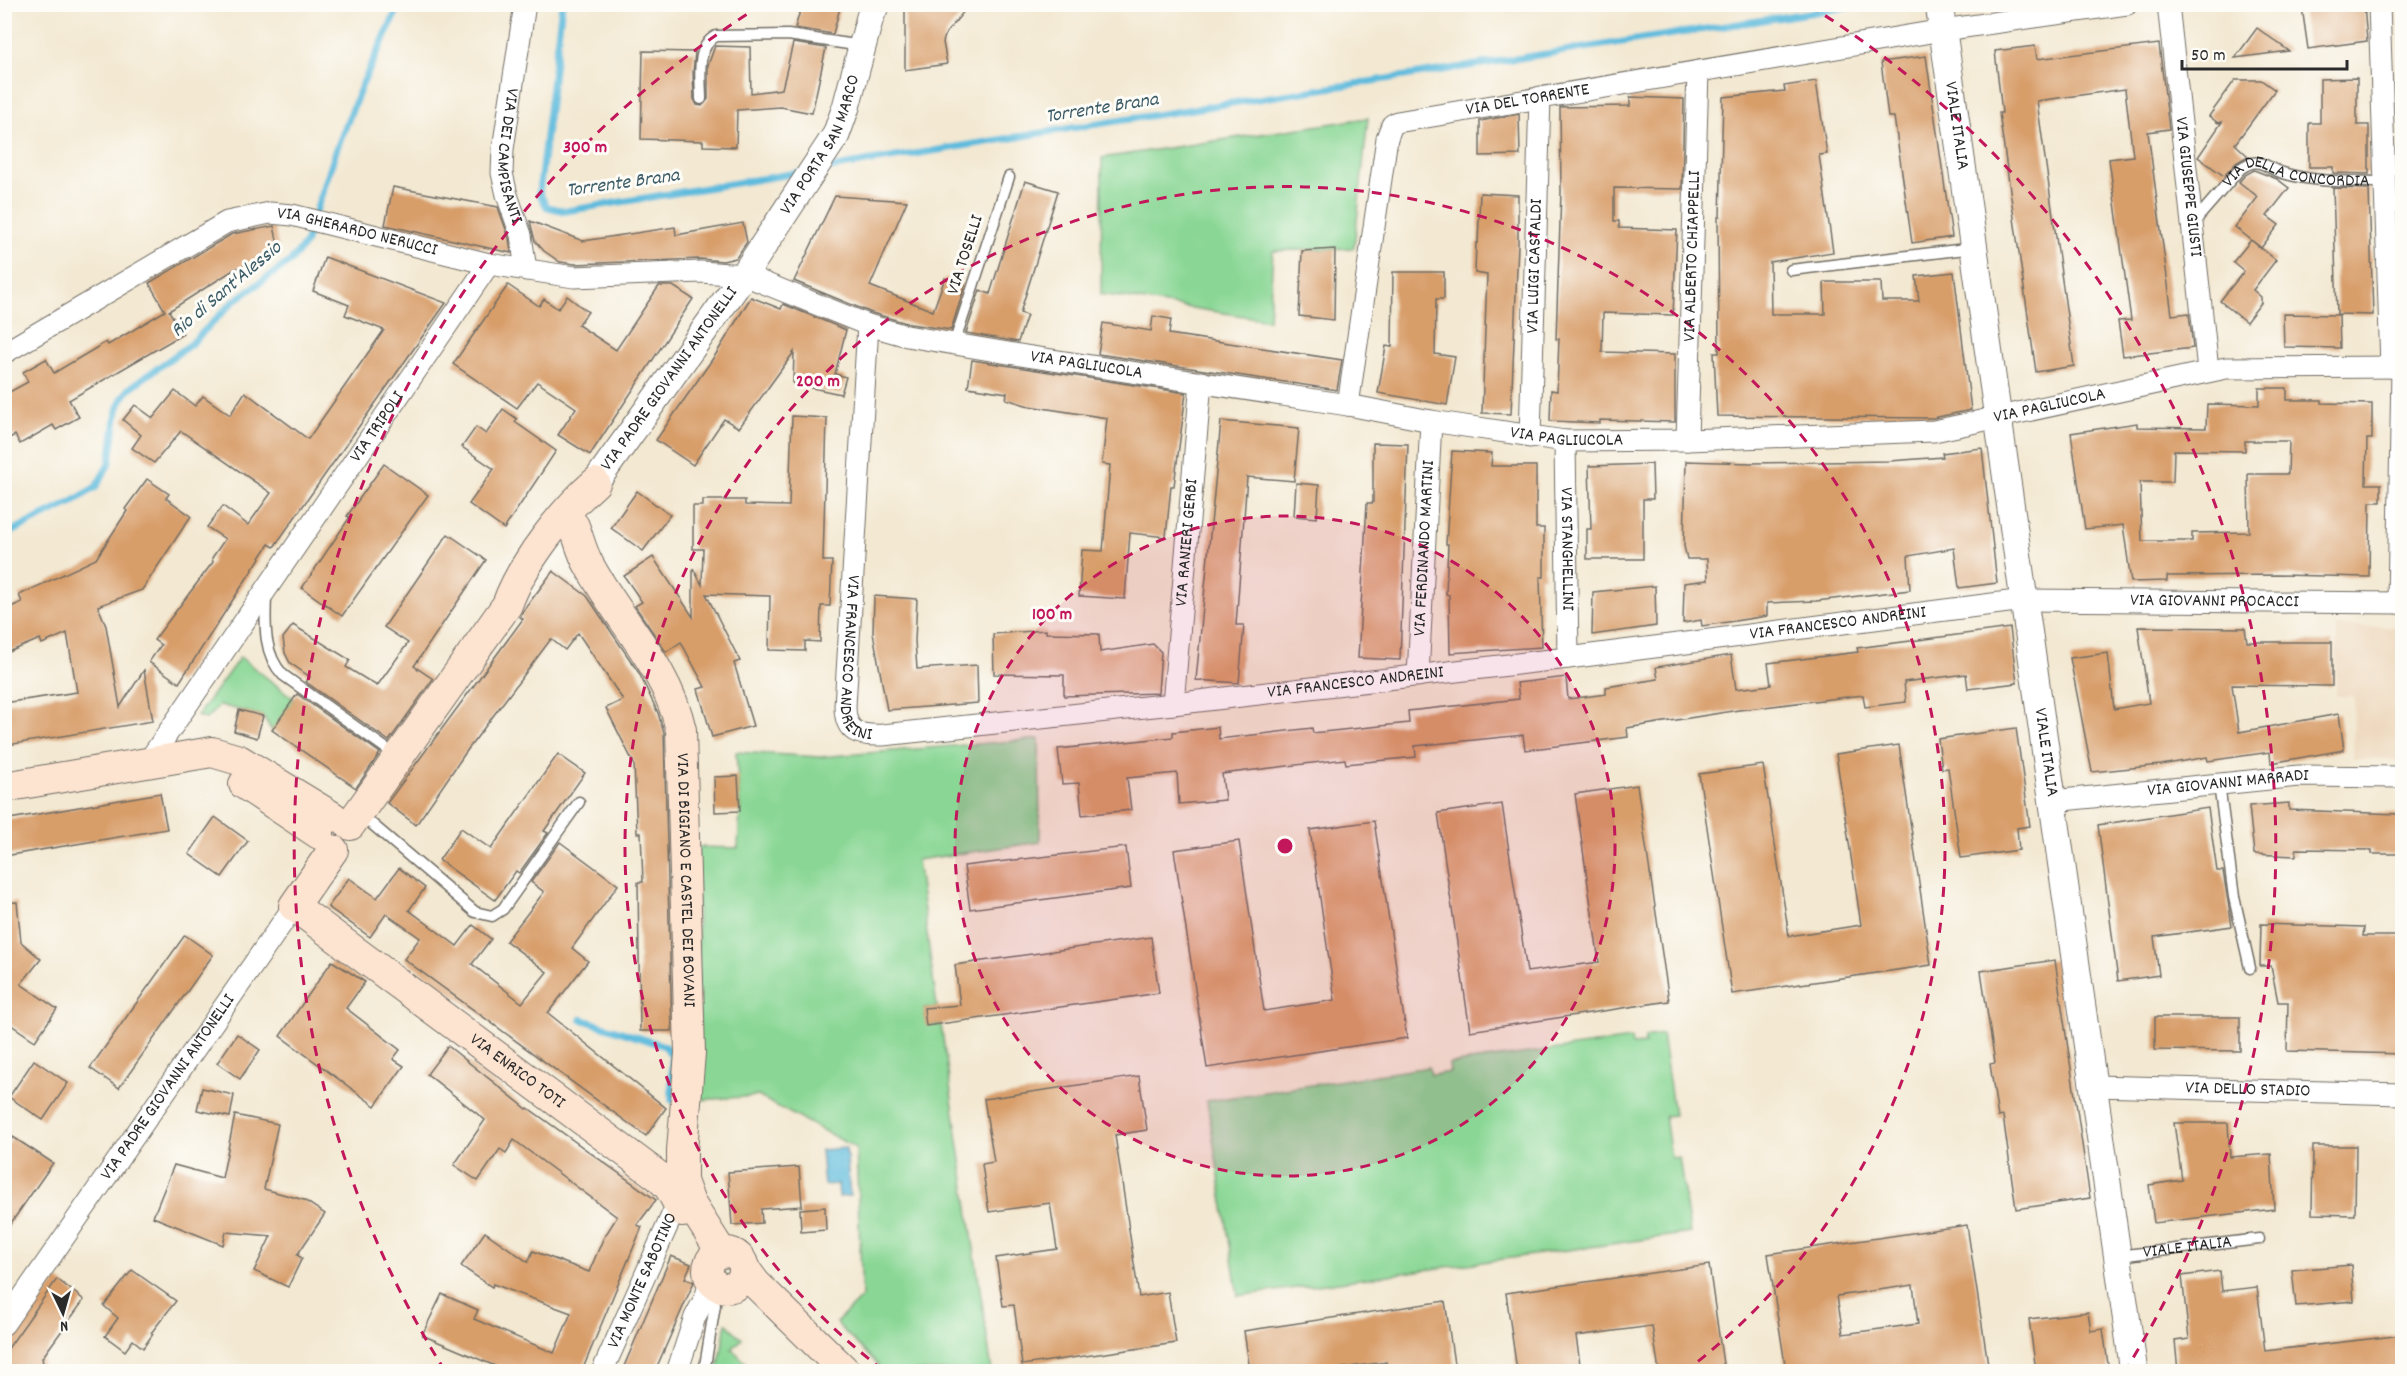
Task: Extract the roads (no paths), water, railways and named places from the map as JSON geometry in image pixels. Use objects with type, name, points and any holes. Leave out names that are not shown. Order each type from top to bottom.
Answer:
[{"type":"main road","points":[[507,605],[527,592],[583,513],[595,483]]},
{"type":"main road","points":[[507,605],[515,584],[572,503],[595,483]]},
{"type":"main road","name":"VIA DI BIGIANO E CASTEL DEI BOVANI","points":[[574,526],[592,571],[660,675],[676,711],[681,730],[690,1053],[682,1150],[681,1195],[695,1213],[726,1276],[846,1371]]},
{"type":"main road","name":"VIA PADRE GIOVANNI ANTONELLI","points":[[294,906],[339,828],[398,757],[507,605]]},
{"type":"main road","points":[[4,787],[177,758],[207,766],[235,778],[339,828]]},
{"type":"main road","name":"VIA ENRICO TOTI","points":[[294,906],[650,1169],[681,1195]]},
{"type":"street","name":"VIA DEI CAMPISANTI","points":[[525,4],[503,148],[502,173],[521,235],[526,270]]},
{"type":"street","name":"VIA PORTA SAN MARCO","points":[[744,275],[836,135],[876,4]]},
{"type":"street","name":"VIA DEL TORRENTE","points":[[1348,405],[1387,138],[1392,125],[1403,120],[1698,70],[1940,16],[2127,4]]},
{"type":"street","name":"VIA GIUSEPPE GIUSTI","points":[[2168,4],[2208,370]]},
{"type":"street","name":"VIA DELLA CONCORDIA","points":[[2379,4],[2385,182],[2398,367],[2400,603]]},
{"type":"street","name":"VIALE ITALIA","points":[[1940,16],[2134,1371]]},
{"type":"street","name":"VIA ALBERTO CHIAPPELLI","points":[[1687,440],[1698,70]]},
{"type":"street","name":"VIA LUIGI CASTALDI","points":[[1530,437],[1540,97]]},
{"type":"street","name":"VIA GHERARDO NERUCCI","points":[[4,353],[227,222],[261,214],[292,215],[489,264],[574,277],[701,272],[744,275]]},
{"type":"street","name":"VIA TRIPOLI","points":[[148,762],[489,264]]},
{"type":"street","name":"VIA PAGLIUCOLA","points":[[744,275],[868,325],[907,336],[1565,441],[1687,440],[1934,431],[2208,370],[2240,367],[2398,367]]},
{"type":"street","name":"VIA PADRE GIOVANNI ANTONELLI","points":[[595,483],[744,275]]},
{"type":"street","name":"VIA FRANCESCO ANDREINI","points":[[868,325],[855,565],[844,706],[847,724],[851,729],[860,733],[883,735],[1173,704],[1568,658],[2024,600]]},
{"type":"street","name":"VIA RANIERI GERBI","points":[[1173,704],[1201,382]]},
{"type":"street","name":"VIA FERDINANDO MARTINI","points":[[1418,676],[1431,421]]},
{"type":"street","name":"VIA STANGHELLINI","points":[[1565,441],[1568,658]]},
{"type":"street","name":"VIA GIOVANNI PROCACCI","points":[[2024,600],[2400,603]]},
{"type":"street","name":"VIA GIOVANNI MARRADI","points":[[2053,801],[2299,776],[2403,777]]},
{"type":"street","name":"VIA PADRE GIOVANNI ANTONELLI","points":[[4,1324],[294,906]]},
{"type":"street","name":"VIA DELLO STADIO","points":[[2094,1086],[2403,1094]]},
{"type":"street","name":"VIA MONTE SABOTINO","points":[[602,1371],[681,1195]]},
{"type":"street","points":[[677,1371],[695,1317],[726,1276]]},
{"type":"lane","points":[[701,99],[701,61],[709,39],[716,36],[788,35],[862,46]]},
{"type":"lane","name":"VIA DELLA CONCORDIA","points":[[2192,224],[2240,169],[2250,163],[2258,162],[2281,172],[2322,180],[2385,182]]},
{"type":"lane","name":"VIA TOSELLI","points":[[954,344],[1009,177]]},
{"type":"lane","points":[[1791,270],[1974,248]]},
{"type":"lane","points":[[267,587],[267,646],[276,667],[398,757]]},
{"type":"lane","points":[[2219,784],[2234,897],[2250,968]]},
{"type":"lane","points":[[339,828],[475,912],[492,916],[503,909],[579,802]]},
{"type":"lane","name":"VIALE ITALIA","points":[[2118,1256],[2259,1239]]},
{"type":"lane","points":[[704,1371],[715,1305],[726,1276]]},
{"type":"water","points":[[846,1148],[850,1196],[839,1197],[838,1184],[824,1185],[821,1150]]},
{"type":"waterway","name":"Rio di Sant'Alessio","points":[[4,535],[72,502],[96,487],[110,462],[117,410],[130,388],[191,344],[234,301],[291,261],[305,244],[337,148],[362,85],[400,4]]},
{"type":"waterway","name":"Torrente Brana","points":[[562,4],[539,193],[547,207],[566,211],[803,172]]},
{"type":"waterway","name":"Torrente Brana","points":[[823,169],[1866,4]]},
{"type":"waterway","points":[[581,1019],[665,1046],[672,1056],[672,1100]]}]
